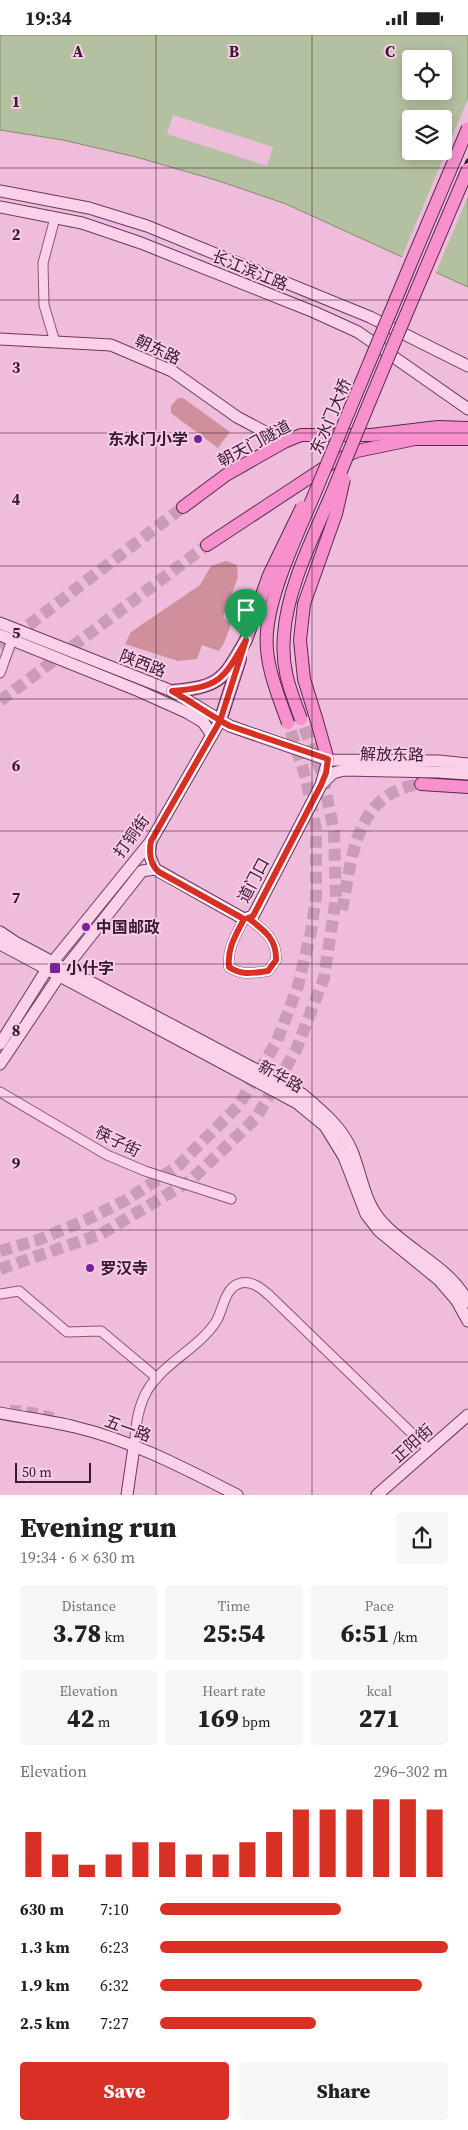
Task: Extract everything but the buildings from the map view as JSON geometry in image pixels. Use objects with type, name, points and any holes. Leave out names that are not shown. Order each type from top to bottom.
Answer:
[{"type":"main road","name":"东水门大桥","points":[[288,723],[274,685],[268,653],[267,633],[273,601],[340,433],[468,127]]},
{"type":"main road","name":"东水门大桥","points":[[301,719],[283,665],[287,611],[297,579],[354,438],[468,169]]},
{"type":"main road","name":"长江滨江路","points":[[0,191],[89,208],[147,227],[370,317],[468,365]]},
{"type":"main road","name":"长江滨江路","points":[[0,207],[82,223],[141,243],[314,312],[358,332],[468,409]]},
{"type":"main road","name":"朝东路","points":[[0,339],[111,345],[172,371],[237,417],[284,442]]},
{"type":"main road","name":"朝天门隧道","points":[[207,545],[333,462],[357,451],[372,441],[438,427],[468,428]]},
{"type":"main road","points":[[220,721],[230,675],[246,640],[269,575],[340,433]]},
{"type":"main road","name":"朝天门隧道","points":[[183,507],[226,475],[284,442],[301,435],[344,436],[372,441],[468,439]]},
{"type":"main road","points":[[328,759],[304,679],[300,640],[304,604],[336,514],[354,438]]},
{"type":"main road","name":"陕西路","points":[[0,623],[172,691],[230,726],[328,759]]},
{"type":"main road","name":"陕西路","points":[[0,635],[139,691],[186,713],[202,722],[212,735]]},
{"type":"main road","points":[[172,691],[198,689],[230,675]]},
{"type":"main road","name":"打铜街","points":[[0,1044],[50,965],[151,841],[220,721]]},
{"type":"main road","name":"解放东路","points":[[328,759],[439,761],[468,764]]},
{"type":"main road","name":"道门口","points":[[155,869],[246,918],[253,916],[321,785],[326,773],[328,759]]},
{"type":"main road","name":"解放东路","points":[[321,785],[333,773],[344,770],[468,774]]},
{"type":"main road","points":[[421,784],[468,787]]},
{"type":"main road","points":[[151,841],[149,854],[155,869]]},
{"type":"main road","name":"打铜街","points":[[0,1064],[62,971],[142,871],[155,869]]},
{"type":"main road","name":"新华路","points":[[0,932],[50,965]]},
{"type":"main road","name":"新华路","points":[[0,944],[50,965],[302,1094],[332,1120],[352,1150],[365,1194],[384,1225],[446,1274],[468,1302]]},
{"type":"main road","name":"新华路","points":[[62,971],[297,1103],[325,1126],[344,1157],[366,1214],[379,1231],[439,1280],[457,1301],[468,1321]]},
{"type":"main road","name":"五一路","points":[[0,1413],[76,1427],[134,1447],[167,1460],[237,1495]]},
{"type":"main road","name":"正阳街","points":[[377,1495],[468,1415]]},
{"type":"main road","points":[[127,1495],[134,1447]]},
{"type":"street","points":[[54,218],[43,263],[44,305],[55,342]]},
{"type":"street","points":[[0,673],[12,640]]},
{"type":"street","points":[[246,918],[267,932],[274,943],[276,960],[268,971],[248,974],[229,967],[228,956],[230,947],[246,918]]},
{"type":"street","name":"筷子街","points":[[0,1092],[107,1155],[145,1171],[231,1199]]},
{"type":"street","points":[[134,1447],[138,1412],[147,1391],[157,1378],[204,1335],[217,1320],[231,1290],[238,1284],[249,1283],[260,1287],[269,1295],[428,1449]]},
{"type":"street","points":[[0,1293],[19,1291],[67,1332],[101,1331],[157,1378]]},
{"type":"shaded area","points":[[0,35],[468,35],[468,287],[286,204],[219,181],[136,157],[63,140],[0,130]]},
{"type":"shaded area","points":[[178,398],[183,398],[230,432],[218,448],[171,413],[171,406]]},
{"type":"shaded area","points":[[226,561],[237,565],[238,577],[223,617],[231,624],[219,651],[202,645],[197,659],[178,661],[125,644],[131,632],[200,585],[211,566]]},
{"type":"pier","points":[[468,99],[468,196],[435,275],[401,259],[442,160],[452,160],[452,137]]},
{"type":"pier","points":[[173,115],[273,147],[267,166],[167,134]]},
{"type":"tunnel","points":[[0,647],[183,507]]},
{"type":"tunnel","points":[[0,701],[207,545]]},
{"type":"tunnel","points":[[0,1269],[101,1234],[190,1181],[256,1118],[296,1050],[324,978],[336,898],[334,831],[322,774],[301,719]]},
{"type":"tunnel","points":[[0,1251],[38,1240],[88,1219],[126,1200],[178,1166],[239,1105],[277,1041],[298,986],[311,932],[316,896],[316,829],[306,778],[288,723]]},
{"type":"tunnel","points":[[342,910],[354,849],[370,814],[382,800],[399,790],[421,784]]},
{"type":"tunnel","points":[[10,1410],[35,1413],[53,1418]]},
{"type":"railway","points":[[349,421],[468,137]]},
{"type":"railway","points":[[358,424],[468,161]]},
{"type":"place","name":"东水门小学","points":[[198,439]]},
{"type":"place","name":"中国邮政","points":[[86,927]]},
{"type":"place","name":"小什字","points":[[55,968]]},
{"type":"place","name":"罗汉寺","points":[[90,1268]]},
{"type":"route","points":[[246,640],[220,721],[151,841],[149,854],[155,869],[159,872],[244,919],[230,947],[228,956],[229,967],[248,974],[268,971],[276,960],[274,943],[267,932],[248,918],[253,916],[306,816],[326,773],[328,759],[230,726],[220,721],[213,714],[172,691],[198,689],[210,685],[223,677],[246,640]]}]
